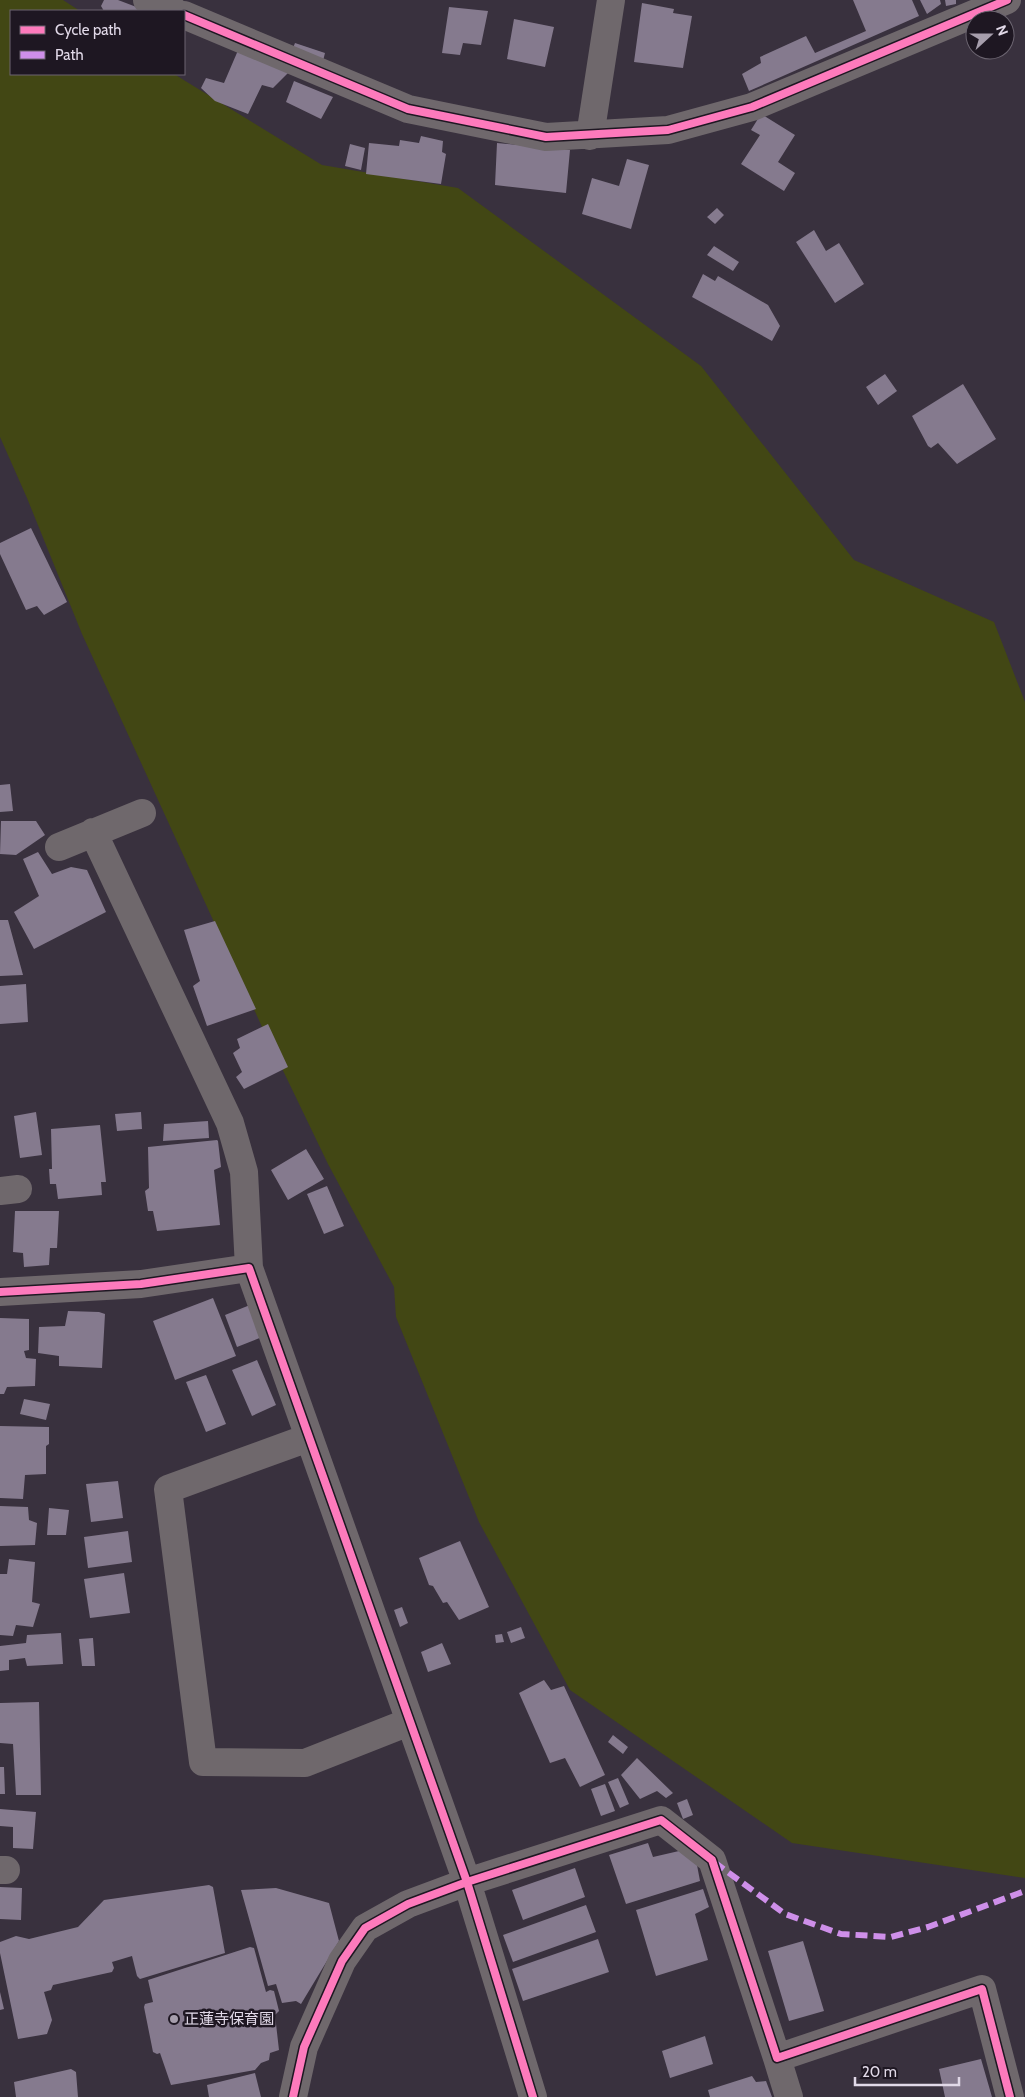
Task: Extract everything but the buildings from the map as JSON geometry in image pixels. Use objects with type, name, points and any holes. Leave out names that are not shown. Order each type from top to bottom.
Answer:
[{"type":"street","points":[[147,0],[172,10]]},
{"type":"street","points":[[590,136],[611,0]]},
{"type":"street","points":[[185,15],[408,109],[546,137],[590,136],[668,130],[752,107],[1007,0]]},
{"type":"street","points":[[59,847],[142,813]]},
{"type":"street","points":[[93,832],[230,1123],[244,1172],[249,1268],[466,1882],[533,2097]]},
{"type":"street","points":[[0,1292],[140,1284],[249,1268]]},
{"type":"street","points":[[308,1438],[168,1489],[203,1762],[305,1764],[409,1722]]},
{"type":"street","points":[[293,2097],[304,2047],[342,1962],[365,1928],[408,1904],[466,1882],[662,1820],[712,1860],[789,2097]]},
{"type":"street","points":[[777,2058],[982,1989],[1010,2097]]},
{"type":"green space","points":[[0,0],[63,0],[78,10],[10,10],[10,75],[176,75],[322,165],[458,188],[701,366],[854,560],[994,622],[1025,702],[1025,1878],[792,1843],[570,1690],[479,1522],[396,1317],[394,1287],[328,1164],[263,1029],[82,634],[0,437]]},
{"type":"marked path","points":[[714,1862],[785,1914],[841,1934],[891,1937],[928,1927],[1025,1891]]},
{"type":"cycle path","points":[[185,15],[408,109],[546,137],[668,130],[752,107],[1007,0]]},
{"type":"cycle path","points":[[0,1292],[141,1284],[249,1268],[467,1882],[533,2097]]},
{"type":"cycle path","points":[[293,2097],[304,2047],[342,1961],[365,1928],[408,1904],[467,1882],[661,1820],[712,1860],[777,2058],[982,1989],[1010,2097]]},
{"type":"place","name":"正蓮寺保育園","points":[[174,2019]]}]
